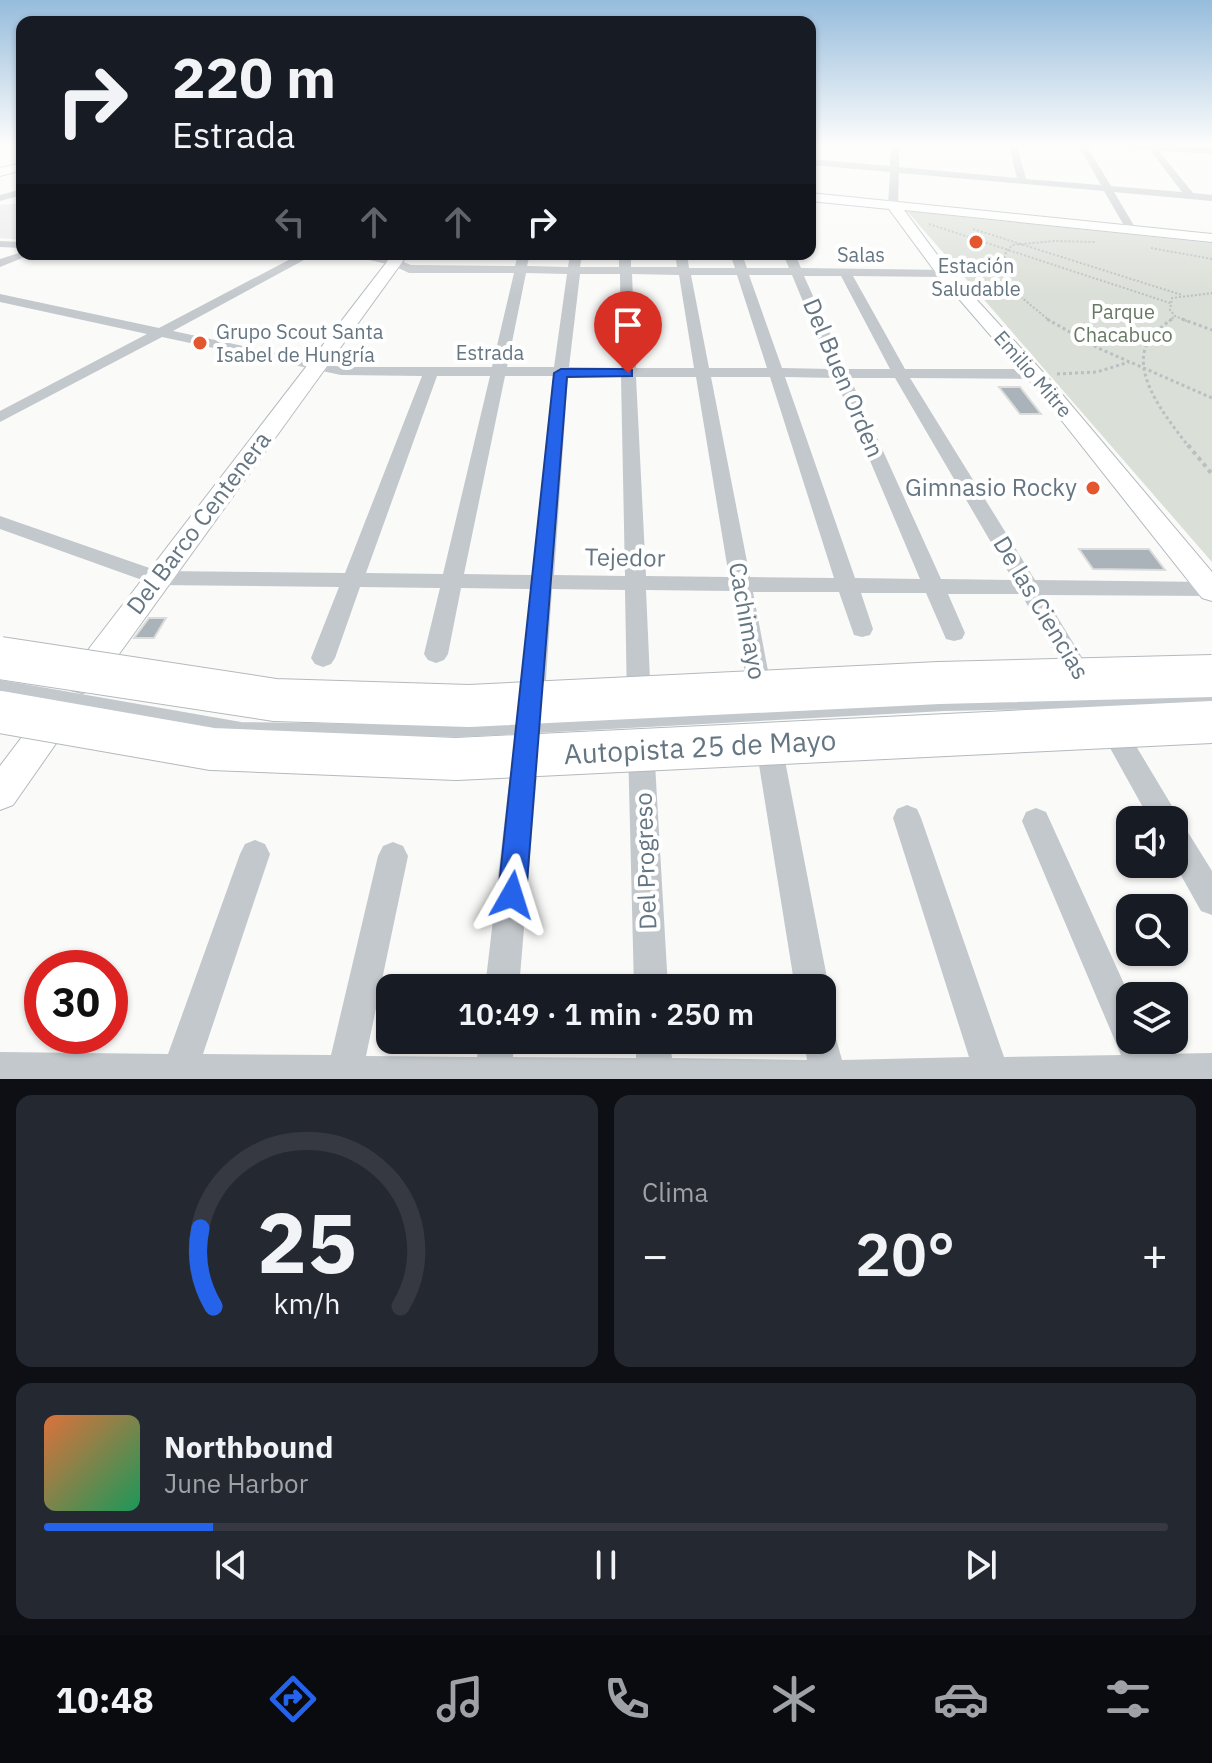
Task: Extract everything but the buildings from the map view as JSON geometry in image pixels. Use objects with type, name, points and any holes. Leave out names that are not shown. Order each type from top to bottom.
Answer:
[{"type":"highway","name":"Autopista 25 de Mayo","points":[[0,658],[275,700],[469,706],[939,683],[1212,676]]},
{"type":"highway","name":"Autopista 25 de Mayo","points":[[0,712],[212,749],[456,759],[1212,722]]},
{"type":"street","points":[[893,195],[893,205]]},
{"type":"street","points":[[1112,195],[1131,229]]},
{"type":"street","points":[[1183,195],[1212,198]]},
{"type":"street","points":[[816,198],[1212,238]]},
{"type":"street","name":"Emilio Mitre","points":[[893,205],[945,273],[1035,374],[1211,590]]},
{"type":"street","points":[[0,417],[298,260]]},
{"type":"street","name":"Del Barco Centenera","points":[[0,794],[156,578],[397,260]]},
{"type":"street","name":"Salas","points":[[400,260],[409,269],[575,262],[682,263],[742,272],[945,273]]},
{"type":"street","points":[[738,260],[862,629]]},
{"type":"street","name":"Del Buen Orden","points":[[792,260],[954,633]]},
{"type":"street","points":[[436,654],[522,262]]},
{"type":"street","points":[[503,974],[561,373],[575,262]]},
{"type":"street","name":"Del Progreso","points":[[626,263],[634,584],[650,974]]},
{"type":"street","name":"Cachimayo","points":[[682,263],[810,974]]},
{"type":"street","name":"De las Ciencias","points":[[845,272],[900,374],[1157,806]]},
{"type":"street","name":"Estrada","points":[[0,298],[341,371],[1035,374]]},
{"type":"street","points":[[323,658],[431,373]]},
{"type":"street","name":"Tejedor","points":[[0,522],[156,578],[1211,590]]},
{"type":"street","points":[[907,818],[993,1076]]},
{"type":"street","points":[[1036,821],[1116,1004]]},
{"type":"street","points":[[179,1072],[255,854]]},
{"type":"street","points":[[345,1071],[393,856]]},
{"type":"street","points":[[1188,859],[1212,900]]},
{"type":"street","points":[[493,1076],[495,1054]]},
{"type":"street","points":[[654,1054],[655,1077]]},
{"type":"street","points":[[824,1054],[828,1079]]},
{"type":"street","points":[[1138,1054],[1147,1074]]},
{"type":"street","points":[[0,1070],[345,1071],[493,1076],[828,1079],[1212,1071]]},
{"type":"lane","points":[[0,686],[240,728],[462,731],[944,705],[1212,700]]},
{"type":"path","points":[[924,223],[1170,303]]},
{"type":"path","points":[[965,227],[1182,295]]},
{"type":"path","points":[[1100,243],[1054,241],[1012,245],[1000,268],[1002,275],[1028,307],[1129,362],[1212,398]]},
{"type":"path","points":[[1150,248],[1212,259]]},
{"type":"path","points":[[945,273],[1002,275]]},
{"type":"path","points":[[1212,293],[1182,295],[1172,298],[1170,303],[1170,310],[1175,316],[1212,330]]},
{"type":"path","points":[[1175,316],[1145,348],[1148,371],[1166,417],[1212,474]]},
{"type":"path","points":[[1035,374],[1097,372],[1129,362]]},
{"type":"shaded area","points":[[16,204],[16,239],[0,238],[0,205]]},
{"type":"green space","name":"Parque Chacabuco","points":[[907,211],[1212,243],[1212,562]]},
{"type":"place","name":"Estación Saludable","points":[[976,242]]},
{"type":"place","name":"Grupo Scout Santa Isabel de Hungría","points":[[200,343]]},
{"type":"place","name":"Gimnasio Rocky","points":[[1093,488]]},
{"type":"route","points":[[512,895],[561,373],[628,373]]}]
